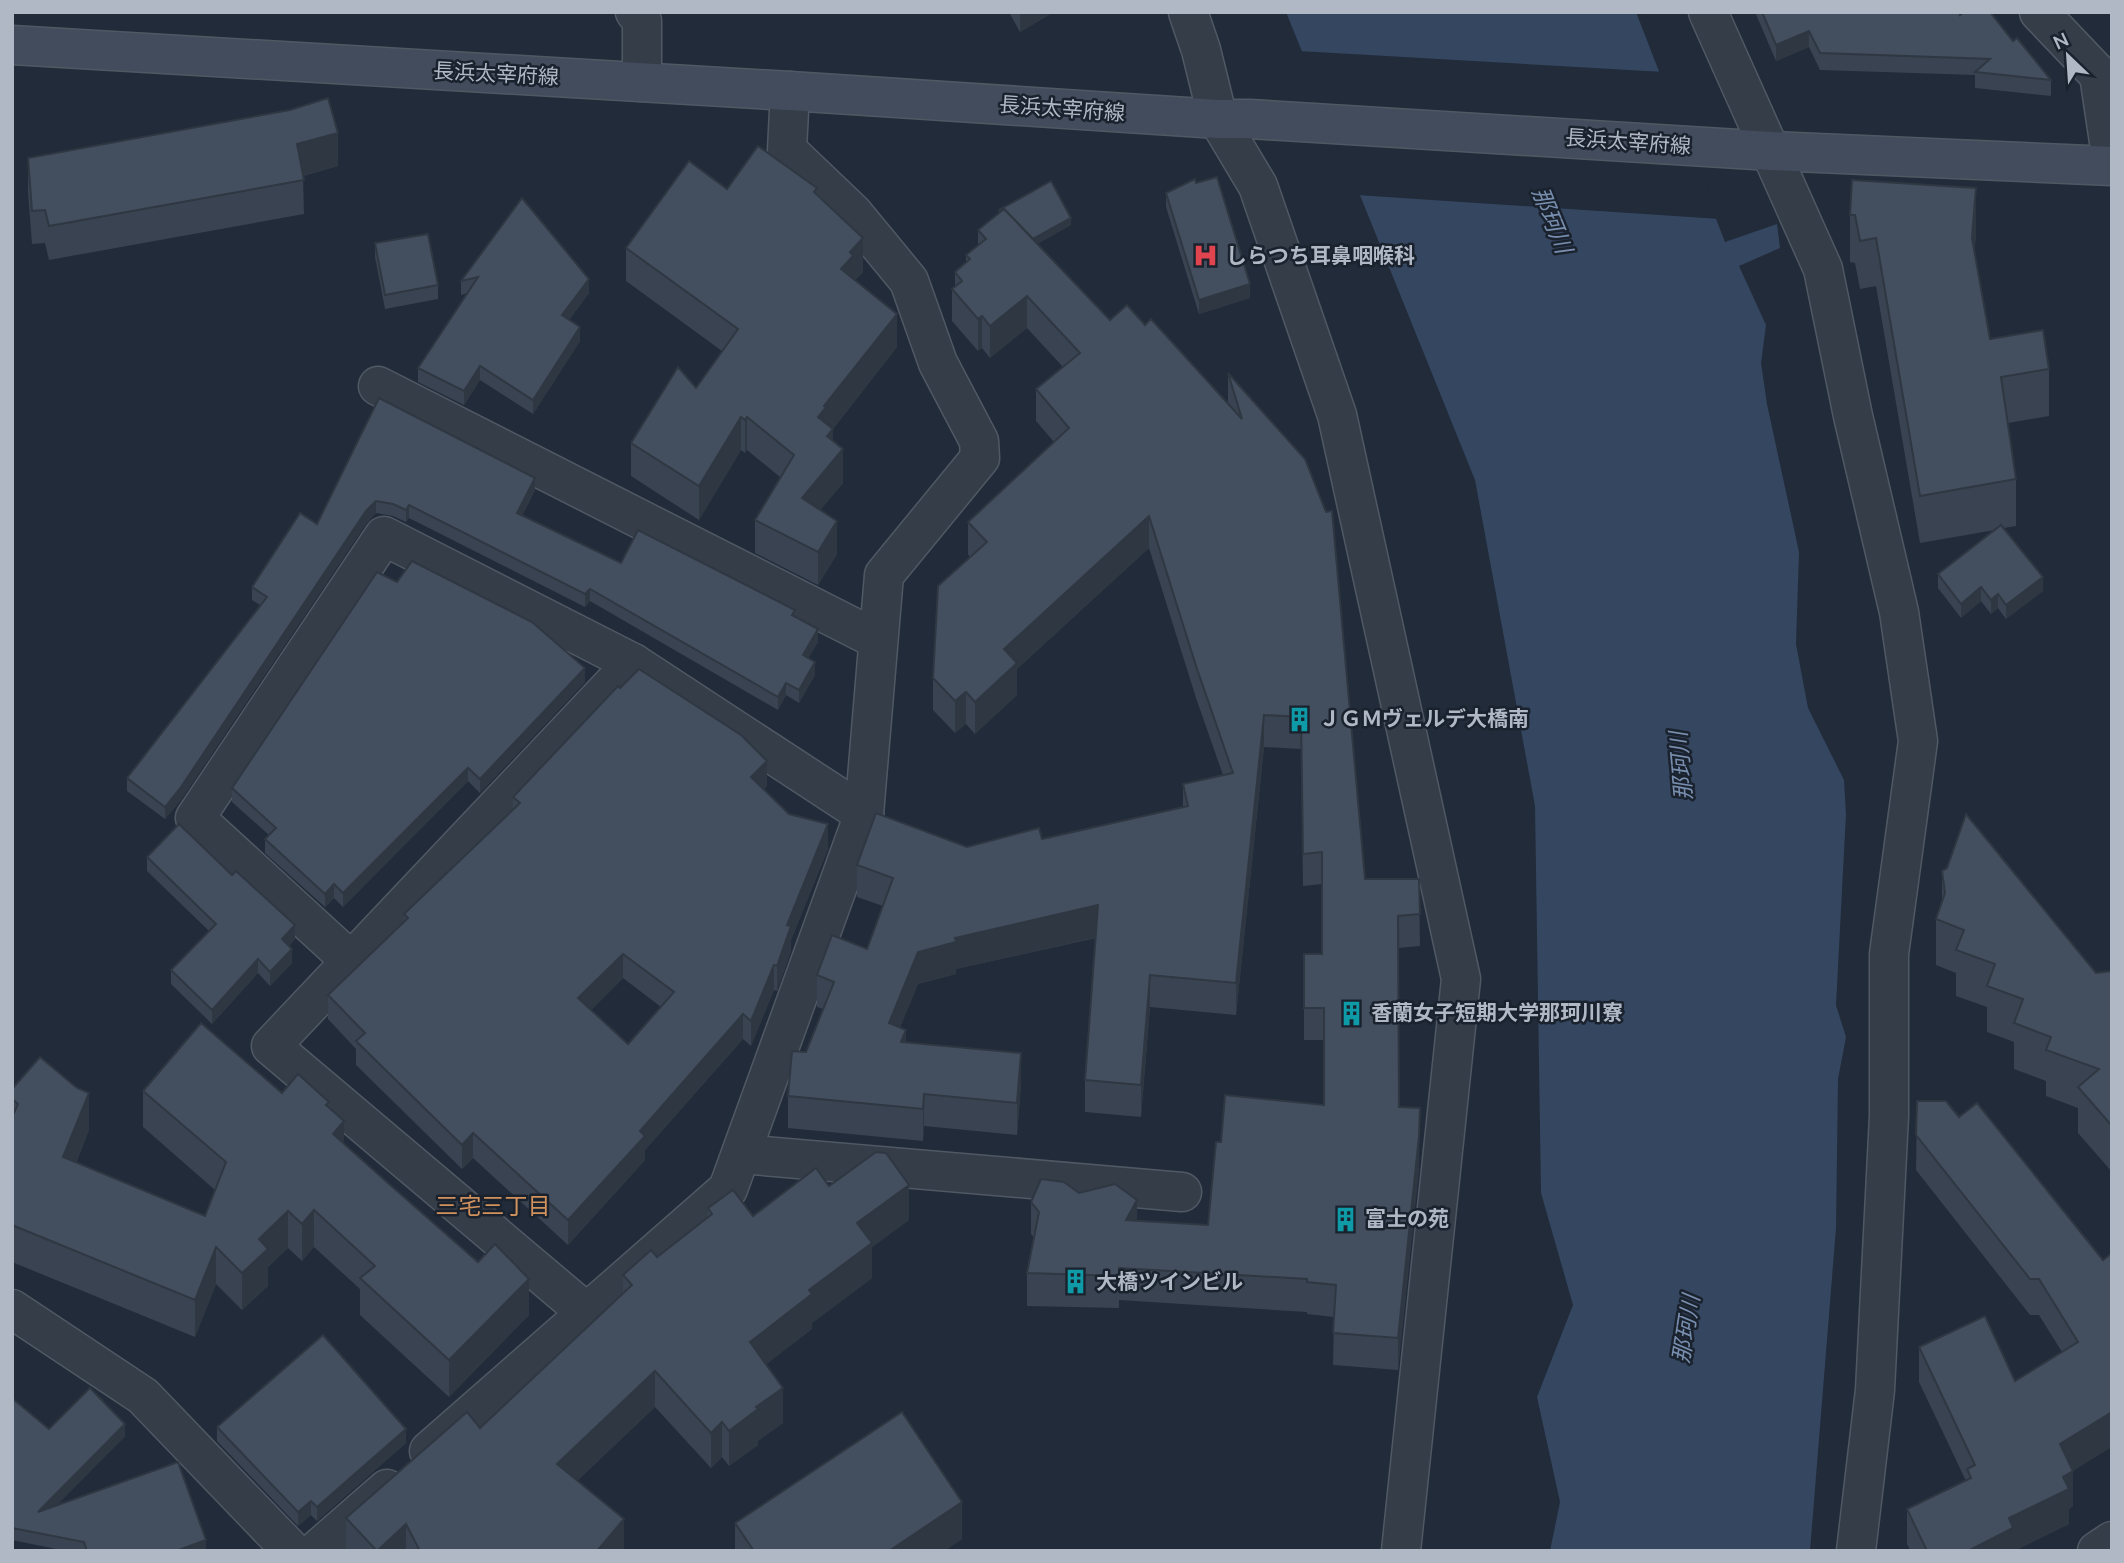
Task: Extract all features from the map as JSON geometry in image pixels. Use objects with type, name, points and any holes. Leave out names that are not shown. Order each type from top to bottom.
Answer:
[{"type":"street","points":[[635,12],[642,21],[642,82]]},
{"type":"street","points":[[1188,12],[1201,50],[1234,119],[1338,415],[1461,979],[1401,1551]]},
{"type":"street","points":[[1708,12],[1760,150],[1823,269],[1853,416],[1899,612],[1918,741],[1889,954],[1889,1116],[1876,1362],[1856,1551]]},
{"type":"street","points":[[2039,12],[2105,68],[2112,164]]},
{"type":"street","name":"長浜太宰府線","points":[[12,45],[1760,150],[2112,164]]},
{"type":"street","points":[[316,1551],[728,1189],[864,814],[884,575],[980,457],[979,441],[938,363],[909,281],[853,213],[787,150],[790,91]]},
{"type":"street","points":[[377,386],[878,640]]},
{"type":"street","points":[[351,961],[195,818],[383,536],[633,663],[864,814]]},
{"type":"street","points":[[587,1312],[271,1046],[633,663]]},
{"type":"street","points":[[741,1154],[1182,1192]]},
{"type":"street","points":[[12,1309],[143,1396],[292,1551]]},
{"type":"street","points":[[2097,1551],[2112,1541]]},
{"type":"water","name":"那珂川","points":[[1286,12],[1636,12],[1725,242],[1777,224],[1780,248],[1739,266],[1766,325],[1761,363],[1767,404],[1799,552],[1796,644],[1808,708],[1844,780],[1846,814],[1836,1005],[1846,1037],[1838,1079],[1836,1228],[1810,1551],[1550,1551],[1560,1502],[1537,1397],[1573,1305],[1541,1193],[1535,806],[1475,480]]},
{"type":"pier","points":[[1299,51],[1664,72],[1720,219],[1357,195]]},
{"type":"building","points":[[1762,12],[1959,12],[1960,15],[1964,12],[1990,12],[2013,41],[2017,38],[2051,80],[1975,72],[1990,59],[1820,53],[1809,31],[1776,45]]},
{"type":"building","points":[[328,98],[338,133],[297,144],[304,180],[49,226],[45,210],[32,211],[28,158],[290,110]]},
{"type":"building","points":[[758,146],[817,188],[814,192],[863,238],[850,252],[853,256],[841,269],[897,314],[818,417],[833,429],[827,436],[843,449],[802,498],[837,521],[818,552],[755,520],[794,455],[747,417],[745,420],[741,417],[699,486],[631,443],[678,367],[696,388],[738,329],[626,248],[689,161],[727,189]]},
{"type":"building","name":"しらつち耳鼻咽喉科","points":[[1217,177],[1250,284],[1199,300],[1166,193],[1195,179],[1196,183]]},
{"type":"building","points":[[1852,180],[1976,188],[1972,238],[1990,339],[2043,330],[2049,369],[2001,377],[2016,479],[1920,496],[1876,238],[1860,241],[1855,215],[1850,215]]},
{"type":"building","points":[[1051,181],[1071,218],[1033,239],[1004,209],[1000,212],[999,210]]},
{"type":"building","points":[[522,198],[589,279],[562,315],[580,327],[533,400],[480,366],[464,391],[418,368],[478,277],[461,281]]},
{"type":"building","points":[[1004,209],[1110,320],[1127,305],[1145,325],[1151,319],[1242,419],[1228,373],[1305,459],[1326,512],[1332,511],[1365,879],[1419,879],[1420,914],[1398,916],[1399,1107],[1420,1108],[1398,1338],[1333,1333],[1336,1285],[1307,1282],[1307,1279],[1119,1268],[1119,1276],[1027,1273],[1039,1212],[1031,1202],[1041,1179],[1064,1182],[1079,1193],[1115,1184],[1137,1200],[1126,1220],[1208,1225],[1216,1142],[1221,1142],[1225,1095],[1324,1105],[1324,1008],[1304,1008],[1304,954],[1322,954],[1322,852],[1303,854],[1301,717],[1264,715],[1236,983],[1150,975],[1141,1085],[1085,1080],[1098,905],[955,938],[956,942],[918,952],[889,1023],[906,1030],[901,1042],[1021,1053],[1017,1103],[924,1094],[923,1109],[788,1096],[792,1051],[806,1052],[834,982],[817,975],[832,935],[867,949],[893,878],[857,865],[876,813],[967,847],[1039,828],[1042,839],[1188,806],[1183,784],[1233,773],[1149,516],[1004,649],[1017,663],[975,702],[966,692],[955,701],[933,678],[938,586],[987,542],[968,522],[1069,428],[1036,389],[1080,353],[1027,296],[990,326],[982,316],[978,319],[952,289],[962,281],[955,272],[970,259],[966,255],[986,239],[978,230]]},
{"type":"building","points":[[428,234],[438,285],[385,295],[375,243]]},
{"type":"building","points":[[379,398],[535,478],[517,513],[621,563],[638,530],[795,610],[792,615],[818,629],[803,655],[815,662],[799,690],[786,683],[778,697],[590,589],[585,594],[409,505],[406,510],[376,501],[366,511],[165,807],[127,778],[267,597],[252,587],[300,513],[317,524]]},
{"type":"building","points":[[2001,525],[2043,577],[2006,605],[1998,594],[1991,600],[1981,587],[1961,604],[1938,574]]},
{"type":"building","points":[[412,561],[532,622],[585,668],[480,779],[468,768],[343,893],[334,884],[325,894],[265,839],[276,828],[232,788],[377,572],[397,582]]},
{"type":"building","points":[[639,669],[741,735],[767,761],[751,777],[789,814],[828,824],[787,925],[791,926],[777,966],[774,965],[751,1021],[743,1014],[640,1131],[645,1136],[568,1220],[473,1133],[462,1145],[356,1041],[365,1033],[328,995],[408,918],[404,914],[520,803],[513,797],[618,686],[620,688]],"holes":[[[623,954],[674,992],[628,1044],[578,998]]]},
{"type":"building","points":[[1966,814],[2096,973],[2112,971],[2112,1126],[2078,1087],[2099,1069],[2046,1050],[2051,1037],[2014,1023],[2023,999],[1987,986],[1995,964],[1956,950],[1964,930],[1936,919],[1945,893],[1942,871],[1947,868]]},
{"type":"building","points":[[179,824],[232,875],[236,871],[295,925],[282,939],[292,949],[270,972],[258,959],[212,1010],[171,970],[216,924],[147,857]]},
{"type":"building","points":[[201,1023],[282,1093],[298,1074],[329,1102],[326,1105],[344,1121],[333,1134],[388,1183],[478,1262],[495,1244],[529,1279],[449,1360],[360,1278],[375,1266],[314,1210],[302,1224],[288,1211],[259,1239],[268,1249],[242,1273],[216,1247],[195,1300],[12,1225],[12,1117],[18,1104],[12,1099],[12,1089],[40,1057],[77,1088],[89,1093],[63,1157],[205,1216],[226,1162],[143,1091]]},
{"type":"building","points":[[1917,1101],[1946,1101],[1959,1117],[1977,1103],[2103,1260],[2112,1253],[2112,1412],[2060,1444],[2073,1471],[2063,1477],[2069,1489],[2009,1518],[2013,1528],[1968,1551],[1927,1551],[1907,1509],[1971,1478],[1967,1469],[1975,1465],[1919,1347],[1985,1316],[2015,1381],[2078,1342],[2039,1279],[2030,1279],[1916,1135]]},
{"type":"building","points":[[876,1152],[886,1153],[909,1185],[857,1223],[872,1243],[809,1290],[812,1294],[750,1342],[783,1388],[729,1431],[722,1422],[711,1433],[655,1371],[557,1464],[624,1519],[597,1551],[420,1551],[406,1524],[377,1551],[346,1518],[467,1412],[480,1428],[632,1285],[623,1275],[651,1250],[657,1257],[712,1214],[708,1208],[733,1190],[753,1216],[816,1168],[829,1186]]},
{"type":"building","points":[[323,1335],[406,1429],[317,1507],[311,1501],[298,1512],[217,1427]]},
{"type":"building","points":[[90,1388],[125,1424],[38,1512],[178,1462],[206,1540],[176,1551],[87,1551],[84,1542],[12,1528],[12,1400],[49,1429]]},
{"type":"building","points":[[902,1412],[962,1502],[889,1551],[754,1551],[735,1523]]},
{"type":"place","name":"しらつち耳鼻咽喉科","points":[[1206,256]]},
{"type":"place","name":"ＪＧＭヴェルデ大橋南","points":[[1299,719]]},
{"type":"place","name":"香蘭女子短期大学那珂川寮","points":[[1351,1013]]},
{"type":"place","name":"富士の苑","points":[[1345,1219]]},
{"type":"place","name":"大橋ツインビル","points":[[1076,1282]]},
{"type":"district","name":"三宅三丁目","points":[[493,1206]]}]
